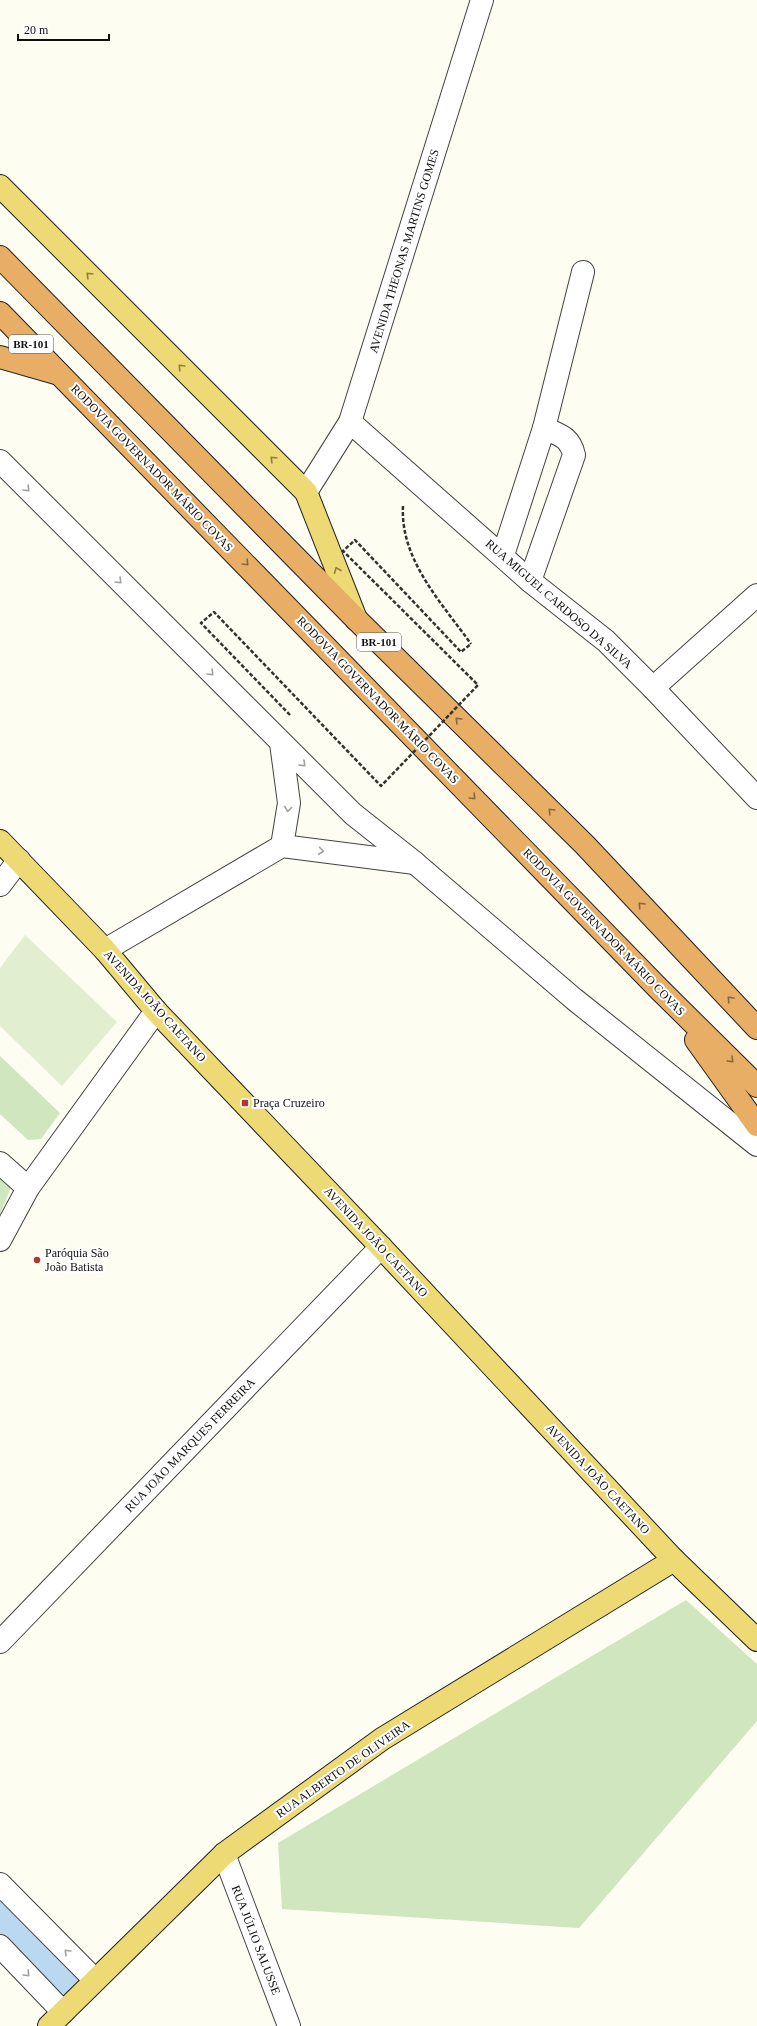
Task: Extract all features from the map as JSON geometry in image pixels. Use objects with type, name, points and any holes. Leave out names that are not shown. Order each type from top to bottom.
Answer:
[{"type":"highway","name":"BR-101","points":[[0,257],[356,619],[585,845],[757,1028]]},
{"type":"highway","name":"RODOVIA GOVERNADOR MÁRIO COVAS","points":[[0,313],[659,989],[757,1086]]},
{"type":"highway","points":[[0,357],[62,375]]},
{"type":"highway","points":[[659,989],[757,1125]]},
{"type":"main road","points":[[0,186],[306,492],[356,619]]},
{"type":"main road","name":"AVENIDA JOÃO CAETANO","points":[[0,841],[105,950],[156,1011],[674,1560],[757,1640]]},
{"type":"main road","name":"RUA ALBERTO DE OLIVEIRA","points":[[56,2019],[224,1854],[382,1739],[674,1560]]},
{"type":"street","name":"AVENIDA THEONAS MARTINS GOMES","points":[[306,492],[350,422],[482,0]]},
{"type":"street","points":[[503,555],[544,428],[583,272]]},
{"type":"street","name":"RUA MIGUEL CARDOSO DA SILVA","points":[[350,422],[407,474],[503,555],[530,581],[606,641],[653,688],[757,798]]},
{"type":"street","points":[[530,581],[574,455],[572,444],[564,437],[544,428]]},
{"type":"street","points":[[0,461],[281,743],[354,814],[415,863],[574,999],[757,1145]]},
{"type":"street","points":[[653,688],[757,595]]},
{"type":"street","points":[[281,743],[288,803],[282,846]]},
{"type":"street","points":[[105,950],[282,846],[415,863]]},
{"type":"street","points":[[0,885],[19,860]]},
{"type":"street","points":[[0,1240],[28,1188],[156,1011]]},
{"type":"street","points":[[0,1163],[28,1188]]},
{"type":"street","name":"RUA JOÃO MARQUES FERREIRA","points":[[0,1642],[380,1247]]},
{"type":"street","name":"RUA JÚLIO SALUSSE","points":[[224,1854],[289,2026]]},
{"type":"street","points":[[0,1884],[95,1980]]},
{"type":"street","points":[[0,1946],[56,2019]]},
{"type":"path","points":[[290,715],[201,623],[214,612],[382,786],[478,685],[343,551],[355,540],[461,652],[471,644],[421,575],[405,532],[403,508],[407,474]]},
{"type":"green space","points":[[25,935],[117,1022],[62,1086],[0,1026],[0,968]]},
{"type":"green space","points":[[0,1056],[60,1113],[41,1139],[28,1140],[0,1114]]},
{"type":"green space","points":[[0,1176],[11,1187],[0,1215]]},
{"type":"green space","points":[[686,1600],[757,1664],[757,1721],[579,1928],[282,1909],[278,1843]]},
{"type":"waterway","points":[[0,1913],[66,1979]]},
{"type":"place","name":"Praça Cruzeiro","points":[[245,1103]]},
{"type":"place","name":"Paróquia São João Batista","points":[[37,1260]]}]
